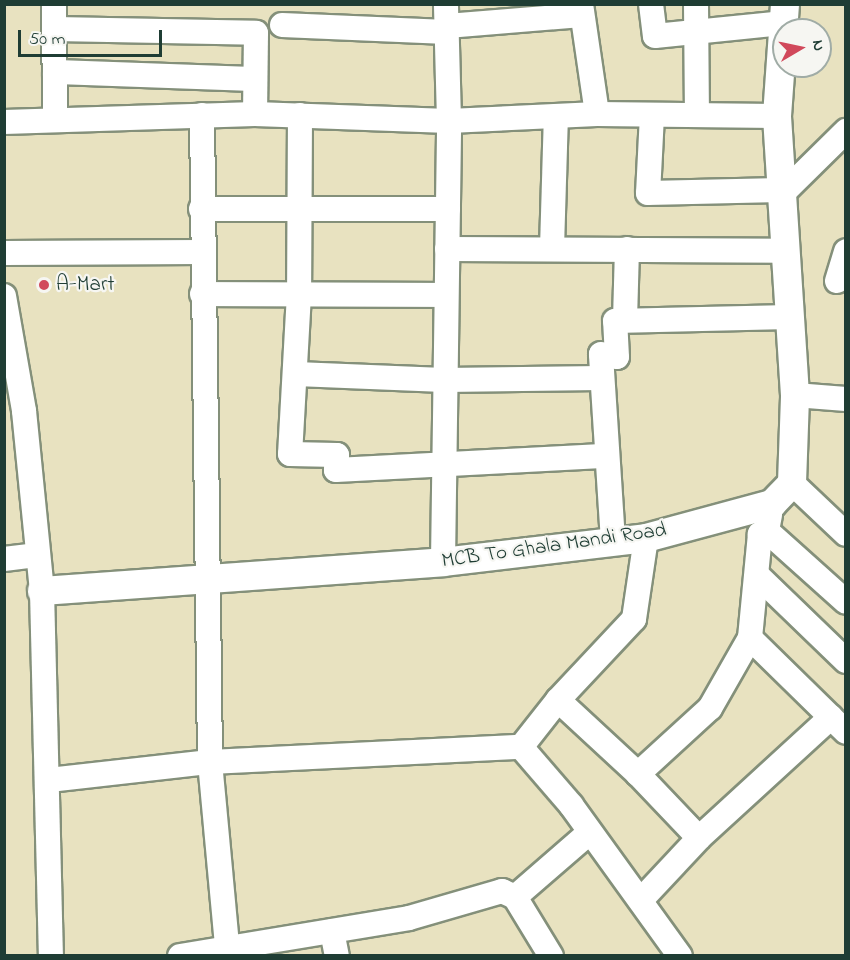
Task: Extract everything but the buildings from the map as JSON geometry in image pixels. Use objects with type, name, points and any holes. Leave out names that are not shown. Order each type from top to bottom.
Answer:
[{"type":"street","points":[[54,4],[55,119]]},
{"type":"street","points":[[638,774],[710,708],[750,638],[758,576],[760,534],[792,483],[795,395],[780,193],[777,116],[784,14],[697,32],[655,36],[651,4]]},
{"type":"street","points":[[696,4],[697,115]]},
{"type":"street","points":[[282,25],[447,21],[582,10],[597,114]]},
{"type":"street","points":[[443,561],[449,121],[447,21]]},
{"type":"street","points":[[55,29],[256,33],[255,114]]},
{"type":"street","points":[[55,72],[255,79]]},
{"type":"street","points":[[4,122],[202,114],[449,121],[597,114],[777,116]]},
{"type":"street","points":[[202,114],[202,294],[210,762],[227,947]]},
{"type":"street","points":[[300,115],[299,294],[290,453],[337,455],[336,470],[608,456]]},
{"type":"street","points":[[652,115],[648,193],[780,193],[846,131]]},
{"type":"street","points":[[552,248],[556,116]]},
{"type":"street","points":[[201,209],[448,209]]},
{"type":"street","points":[[447,249],[784,250]]},
{"type":"street","points":[[625,320],[627,249]]},
{"type":"street","points":[[837,281],[846,251]]},
{"type":"street","points":[[4,253],[202,252]]},
{"type":"street","points":[[202,294],[446,295]]},
{"type":"street","points":[[4,296],[14,412],[42,591],[49,780],[51,956]]},
{"type":"street","points":[[613,541],[601,354],[617,357],[615,321],[789,317]]},
{"type":"street","points":[[296,374],[444,380],[601,378]]},
{"type":"street","points":[[795,395],[846,399]]},
{"type":"street","points":[[792,483],[846,534]]},
{"type":"street","points":[[770,518],[841,589]]},
{"type":"street","name":"MCB To Ghala Mandi Road","points":[[42,591],[443,561],[646,538],[770,518]]},
{"type":"street","points":[[49,780],[210,762],[521,747],[558,700],[634,619],[646,538]]},
{"type":"street","points":[[4,559],[38,555]]},
{"type":"street","points":[[758,576],[846,661]]},
{"type":"street","points":[[642,900],[699,838],[838,724],[750,638]]},
{"type":"street","points":[[558,700],[638,774],[699,838]]},
{"type":"street","points":[[521,747],[591,832],[680,956]]},
{"type":"street","points":[[515,897],[591,832]]},
{"type":"street","points":[[180,956],[409,918],[502,891],[515,897],[551,956]]},
{"type":"street","points":[[332,931],[337,956]]},
{"type":"place","name":"A-Mart","points":[[44,285]]}]
